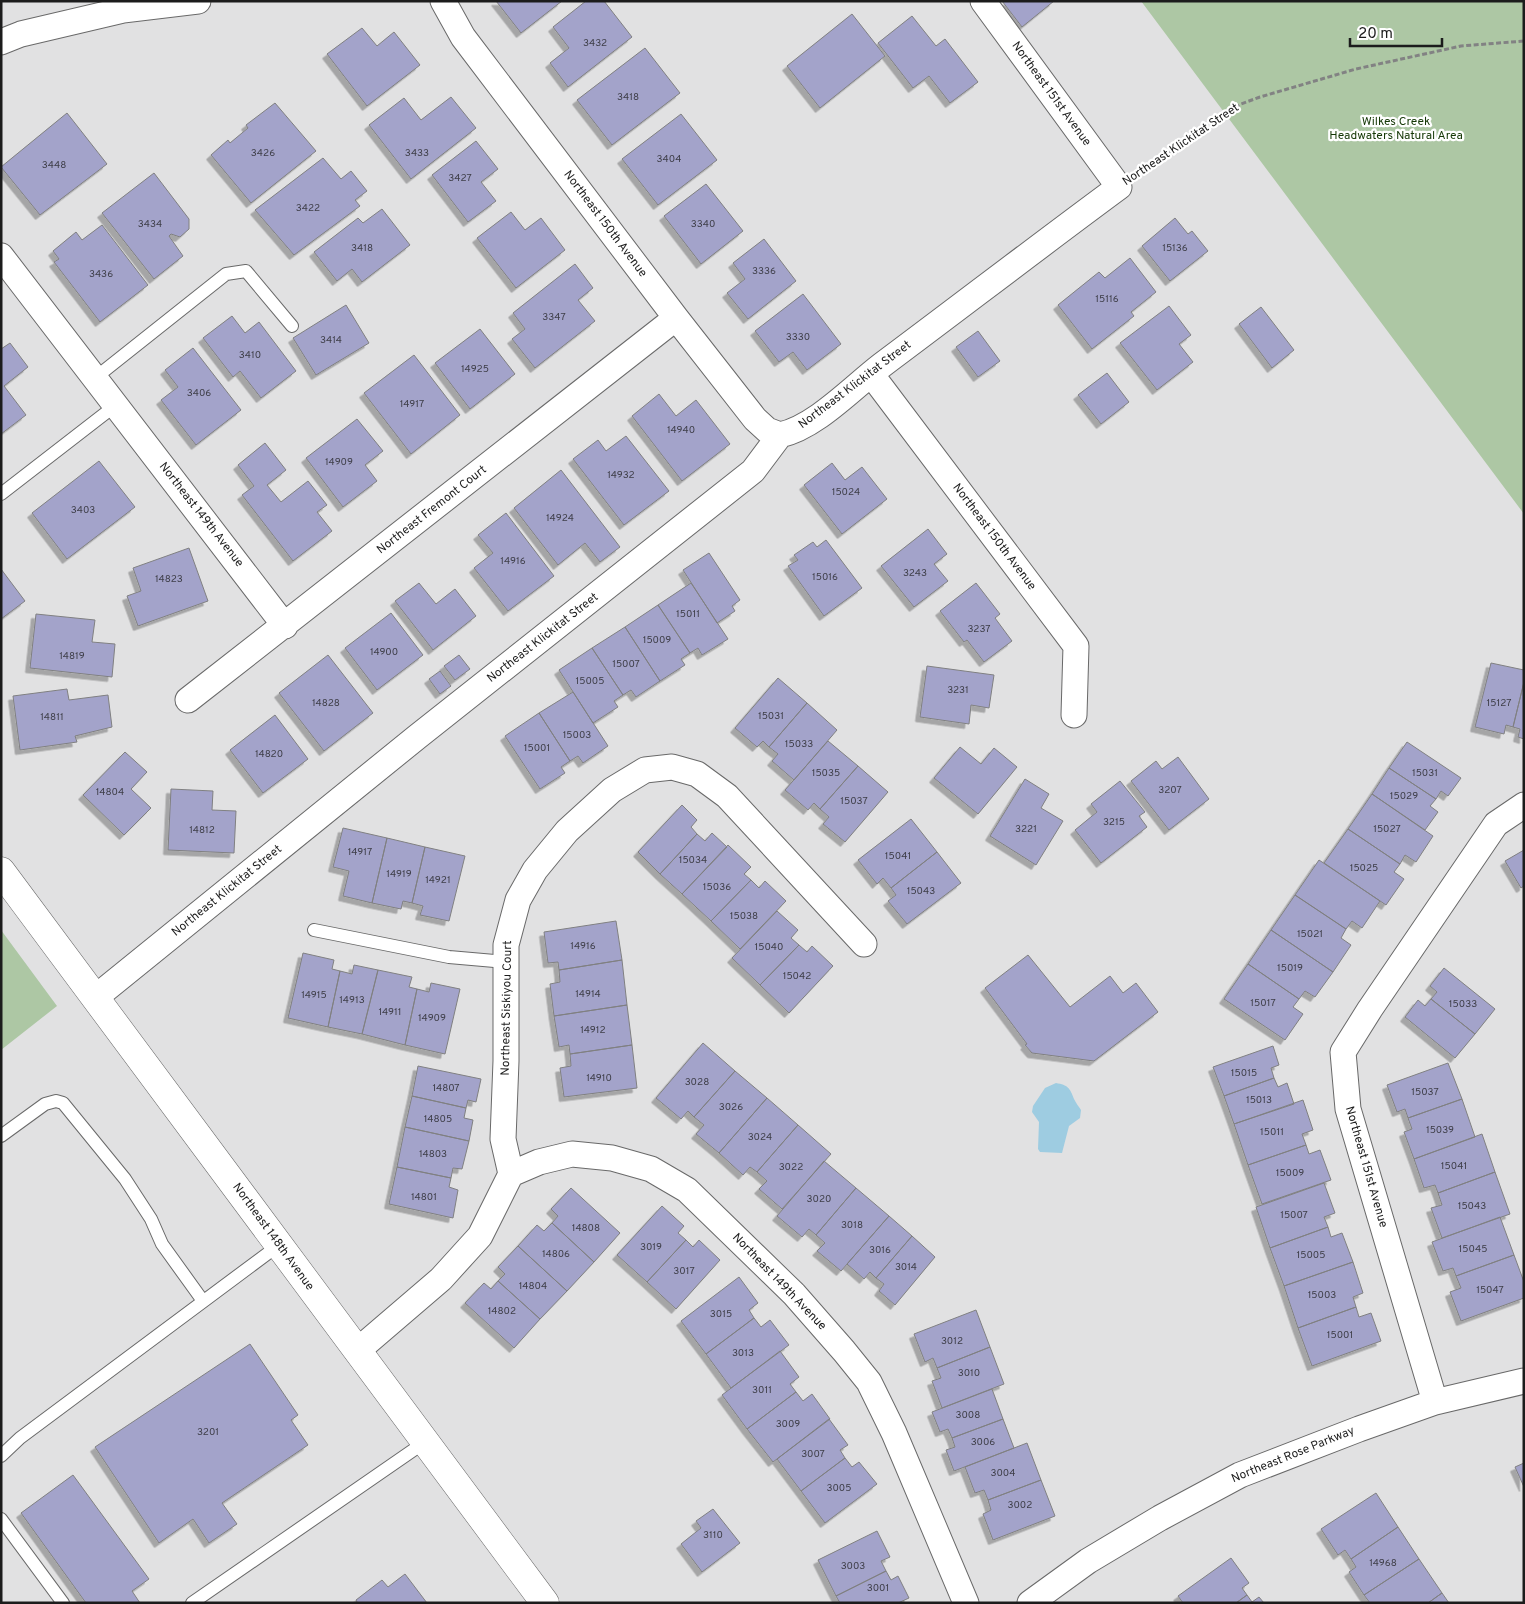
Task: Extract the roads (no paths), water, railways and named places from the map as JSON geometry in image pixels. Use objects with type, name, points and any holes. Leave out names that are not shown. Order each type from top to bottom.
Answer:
[{"type":"main road","name":"Northeast 148th Avenue","points":[[1,871],[545,1603]]},
{"type":"street","points":[[1,42],[21,34],[123,10],[198,1]]},
{"type":"street","name":"Northeast 150th Avenue","points":[[443,1],[464,36],[676,318],[754,418],[767,430],[780,435]]},
{"type":"street","name":"Northeast 151st Avenue","points":[[983,1],[1119,187]]},
{"type":"street","name":"Northeast Klickitat Street","points":[[96,997],[417,737],[753,471],[780,435],[794,432],[810,423],[1027,254],[1119,187]]},
{"type":"street","name":"Northeast 149th Avenue","points":[[1,256],[285,626]]},
{"type":"street","name":"Northeast Fremont Court","points":[[188,700],[285,626],[676,318]]},
{"type":"street","name":"Northeast 150th Avenue","points":[[871,374],[1076,646],[1074,715]]},
{"type":"street","name":"Northeast Siskiyou Court","points":[[511,1174],[503,1139],[506,1062],[506,945],[518,900],[535,870],[567,831],[612,790],[645,770],[672,767],[697,774],[727,796],[864,944]]},
{"type":"street","name":"Northeast 151st Avenue","points":[[1435,1402],[1348,1109],[1343,1052],[1370,1009],[1496,824],[1524,806]]},
{"type":"street","name":"Northeast 149th Avenue","points":[[511,1174],[539,1162],[572,1154],[604,1157],[651,1169],[687,1190],[794,1294],[869,1382],[894,1433],[966,1603]]},
{"type":"street","points":[[357,1351],[441,1279],[480,1236],[511,1174]]},
{"type":"street","name":"Northeast Rose Parkway","points":[[1030,1603],[1088,1561],[1160,1518],[1240,1475],[1435,1402],[1524,1381]]},
{"type":"lane","points":[[95,378],[226,274],[246,271],[292,326]]},
{"type":"lane","points":[[1,494],[116,405]]},
{"type":"lane","points":[[314,930],[449,957],[506,962]]},
{"type":"lane","points":[[1,1136],[44,1104],[56,1101],[63,1103],[124,1179],[151,1219],[162,1244],[203,1301]]},
{"type":"lane","points":[[3,1449],[279,1245]]},
{"type":"lane","points":[[192,1603],[425,1442]]},
{"type":"lane","points":[[1,1519],[63,1603]]},
{"type":"water","points":[[1056,1083],[1066,1086],[1070,1090],[1081,1110],[1080,1118],[1069,1126],[1062,1153],[1040,1152],[1038,1149],[1039,1122],[1032,1112],[1033,1106],[1045,1088]]},
{"type":"park label","name":"Wilkes Creek Headwaters Natural Area","points":[[1396,129]]}]
